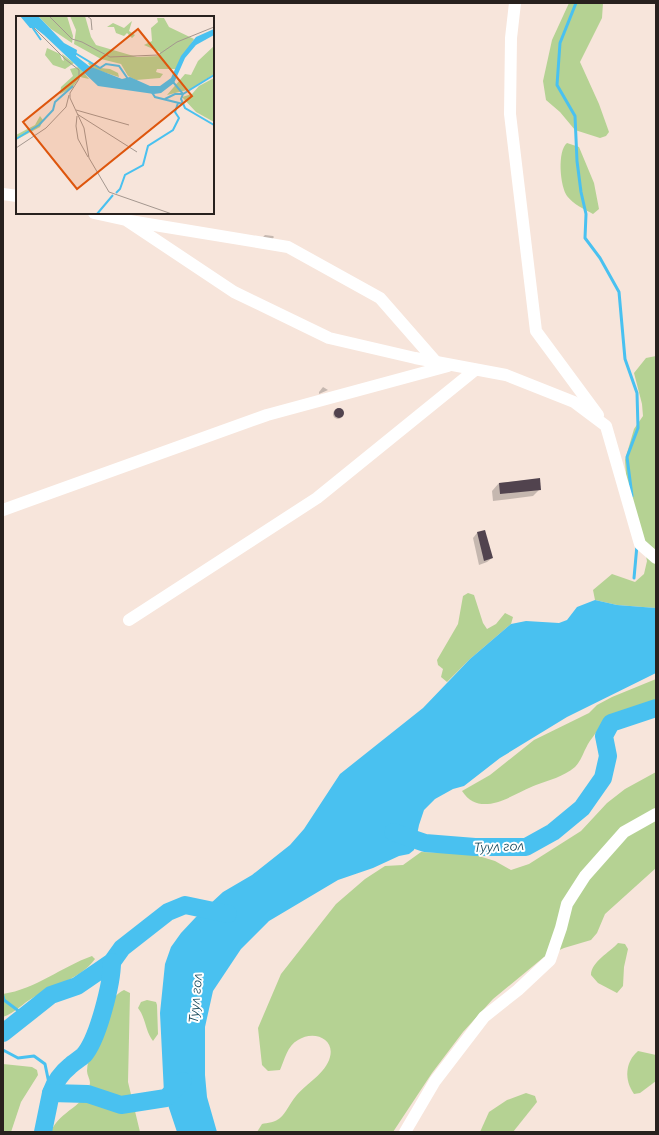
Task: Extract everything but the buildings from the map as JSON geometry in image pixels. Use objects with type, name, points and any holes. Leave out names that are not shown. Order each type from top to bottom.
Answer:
[{"type":"street","points":[[515,3],[511,38],[510,114],[536,331],[606,426],[640,544],[656,558]]},
{"type":"street","points":[[3,194],[16,196]]},
{"type":"street","points":[[99,214],[126,220],[288,247],[380,298],[436,362]]},
{"type":"street","points":[[126,220],[234,292],[329,338],[436,362],[506,375],[574,402],[606,426]]},
{"type":"street","points":[[3,510],[267,415],[451,365]]},
{"type":"street","points":[[129,620],[317,498],[475,370]]},
{"type":"street","points":[[405,1132],[435,1081],[484,1017],[518,990],[550,960],[561,928],[567,904],[585,876],[624,832],[656,814]]},
{"type":"green space","points":[[569,3],[603,3],[602,18],[580,62],[599,104],[609,132],[606,136],[600,138],[575,130],[560,112],[546,100],[543,81],[552,40]]},
{"type":"green space","points":[[567,143],[579,147],[594,183],[599,209],[593,214],[572,201],[567,196],[565,191],[561,177],[561,161],[564,147]]},
{"type":"green space","points":[[656,356],[656,608],[617,605],[595,600],[593,590],[612,574],[635,582],[644,574],[647,561],[641,533],[627,489],[625,460],[634,429],[643,416],[642,404],[634,373],[646,358]]},
{"type":"green space","points":[[468,593],[474,595],[483,623],[487,629],[496,624],[505,613],[513,617],[511,624],[470,659],[447,682],[441,677],[443,669],[438,665],[437,660],[458,624],[463,596]]},
{"type":"green space","points":[[656,679],[656,701],[631,708],[608,719],[591,740],[577,765],[566,773],[498,802],[488,804],[478,803],[470,799],[462,791],[490,775],[534,740],[589,713],[597,705],[612,697]]},
{"type":"green space","points":[[656,772],[656,868],[605,914],[597,933],[591,940],[564,948],[544,957],[493,999],[463,1032],[432,1073],[393,1132],[257,1132],[262,1124],[276,1120],[282,1116],[296,1096],[320,1073],[328,1063],[331,1050],[329,1045],[322,1038],[310,1036],[298,1040],[291,1046],[280,1070],[268,1071],[262,1065],[258,1028],[281,974],[336,904],[365,879],[385,866],[403,865],[421,852],[472,854],[495,861],[511,870],[529,864],[581,831],[607,803],[625,789]]},
{"type":"green space","points":[[618,943],[625,944],[628,949],[624,967],[623,986],[617,993],[598,983],[591,975],[597,962]]},
{"type":"green space","points":[[92,956],[95,959],[82,972],[42,992],[3,1017],[3,994],[26,988]]},
{"type":"green space","points":[[124,990],[130,993],[128,1082],[140,1132],[51,1132],[60,1118],[79,1103],[88,1091],[90,1083],[87,1071],[91,1054],[103,1028],[108,1008],[116,996]]},
{"type":"green space","points":[[147,1000],[156,1002],[157,1005],[158,1034],[153,1041],[148,1033],[143,1016],[138,1008],[141,1002]]},
{"type":"green space","points":[[638,1051],[656,1055],[656,1081],[640,1093],[634,1094],[627,1077],[627,1071],[630,1060]]},
{"type":"green space","points":[[3,1064],[32,1067],[37,1070],[38,1075],[21,1102],[11,1132],[3,1132]]},
{"type":"green space","points":[[526,1093],[535,1096],[537,1102],[513,1132],[480,1132],[489,1112],[507,1100]]},
{"type":"water","points":[[595,600],[617,605],[656,608],[656,673],[567,717],[500,758],[464,786],[453,789],[435,799],[424,810],[419,825],[414,850],[409,854],[399,856],[373,868],[338,880],[269,921],[241,949],[213,991],[205,1027],[205,1075],[207,1097],[217,1132],[177,1132],[164,1093],[160,1013],[165,964],[171,947],[181,933],[223,892],[252,875],[290,845],[304,829],[340,774],[423,708],[470,659],[511,624],[526,621],[559,623],[567,620],[577,607]]},
{"type":"waterway","points":[[576,3],[560,43],[557,85],[575,116],[577,161],[581,192],[586,214],[585,238],[600,258],[619,292],[625,359],[637,393],[638,428],[627,457],[632,496]]},
{"type":"waterway","points":[[634,578],[637,545]]},
{"type":"waterway","name":"Туул гол","points":[[393,832],[425,843],[475,847],[526,847],[553,832],[582,808],[603,778],[608,756],[604,736],[611,723],[656,708]]},
{"type":"waterway","points":[[3,1033],[51,995],[77,986],[112,962],[122,948],[168,912],[185,905],[228,914]]},
{"type":"waterway","points":[[51,1093],[61,1075],[66,1069],[84,1055],[94,1037],[107,996],[112,962]]},
{"type":"waterway","points":[[3,996],[4,1000],[24,1015]]},
{"type":"waterway","points":[[3,1050],[18,1058],[34,1056],[45,1064],[51,1093]]},
{"type":"waterway","name":"Туул гол","points":[[43,1132],[51,1093],[88,1094],[121,1105],[166,1098],[183,1081]]}]
